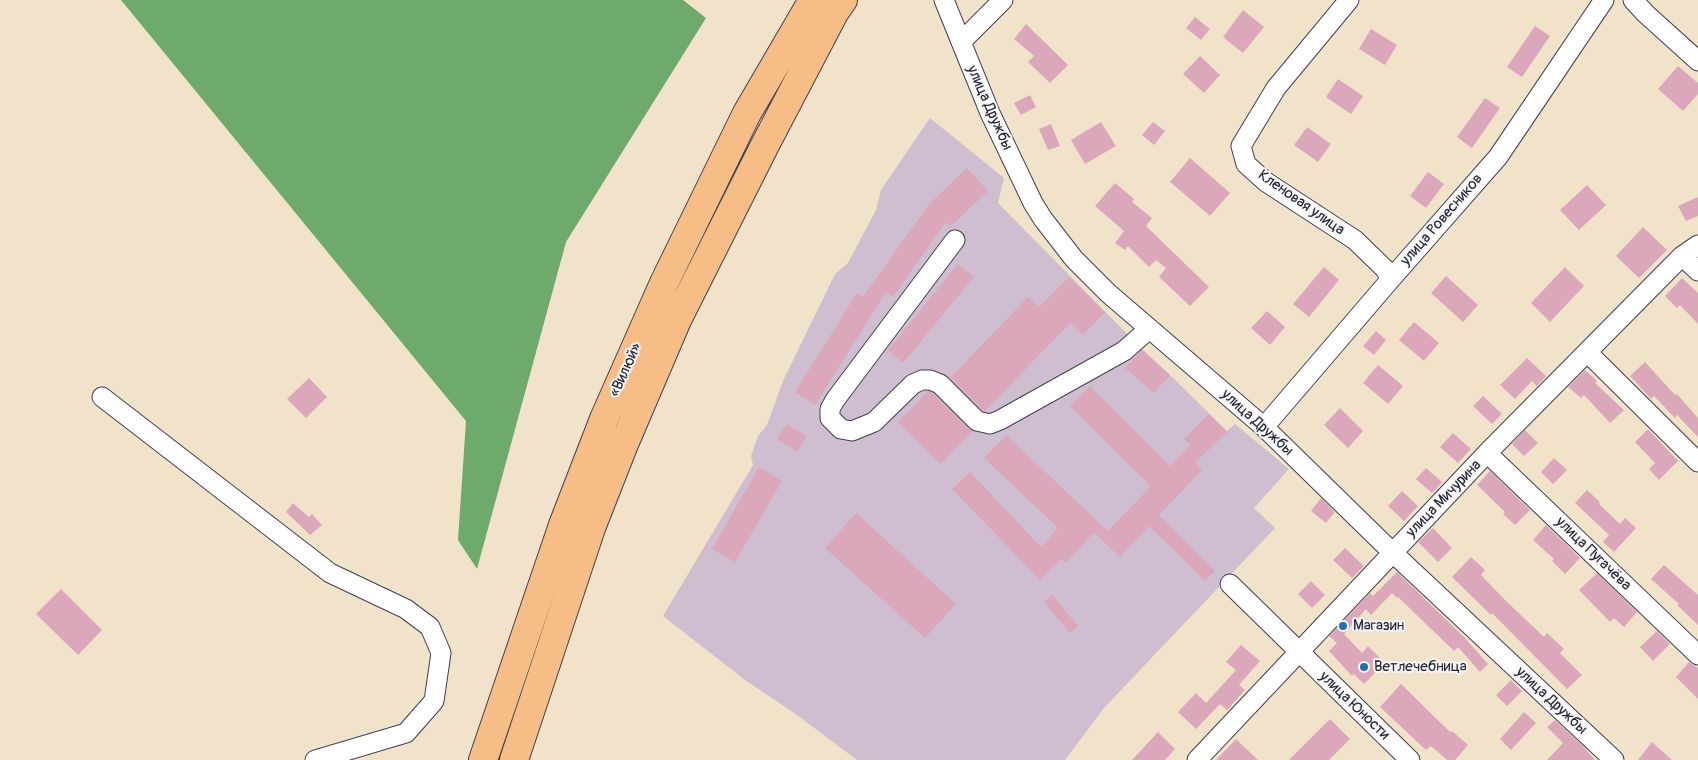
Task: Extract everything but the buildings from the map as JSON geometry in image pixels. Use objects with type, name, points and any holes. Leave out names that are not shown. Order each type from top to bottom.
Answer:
[{"type":"highway","name":"«Вилюй»","points":[[483,760],[563,525],[608,410],[664,283],[747,113],[812,0]]},
{"type":"highway","name":"«Вилюй»","points":[[514,760],[591,528],[624,444],[670,338],[765,145],[834,13],[843,0]]},
{"type":"street","name":"улица Дружбы","points":[[944,0],[990,113],[1042,218],[1074,259],[1108,294],[1264,427],[1392,552],[1614,760]]},
{"type":"street","points":[[961,42],[1004,0]]},
{"type":"street","name":"Кленовая улица","points":[[1349,0],[1276,88],[1241,146],[1246,164],[1266,182],[1356,240],[1386,270],[1390,280]]},
{"type":"street","name":"улица Ровесников","points":[[1264,427],[1498,157],[1604,0]]},
{"type":"street","points":[[1633,0],[1698,61]]},
{"type":"street","points":[[955,240],[834,400],[830,408],[830,418],[841,429],[852,431],[874,422],[913,384],[922,380],[930,380],[940,384],[977,421],[990,424],[1124,351],[1149,329]]},
{"type":"street","name":"улица Мичурина","points":[[1198,759],[1392,552],[1487,454],[1682,256],[1698,245]]},
{"type":"street","points":[[1682,256],[1698,271]]},
{"type":"street","points":[[1588,353],[1698,462]]},
{"type":"street","points":[[102,397],[330,573],[406,609],[430,627],[441,652],[434,700],[406,733],[315,760]]},
{"type":"street","name":"улица Пугачёва","points":[[1487,454],[1698,654]]},
{"type":"street","name":"улица Юности","points":[[1230,584],[1410,760]]},
{"type":"shaded area","points":[[930,118],[1004,178],[998,203],[1142,349],[1227,431],[1235,424],[1289,469],[1254,508],[1275,528],[1104,708],[1065,760],[857,760],[797,715],[745,680],[663,616],[753,465],[751,456],[758,436],[767,425],[783,381],[835,274],[848,263],[876,210],[881,190]]},
{"type":"green space","points":[[121,0],[683,0],[706,18],[566,242],[477,569],[458,540],[466,421]]},
{"type":"place","name":"Магазин","points":[[1343,626]]},
{"type":"place","name":"Ветлечебница","points":[[1364,667]]}]
